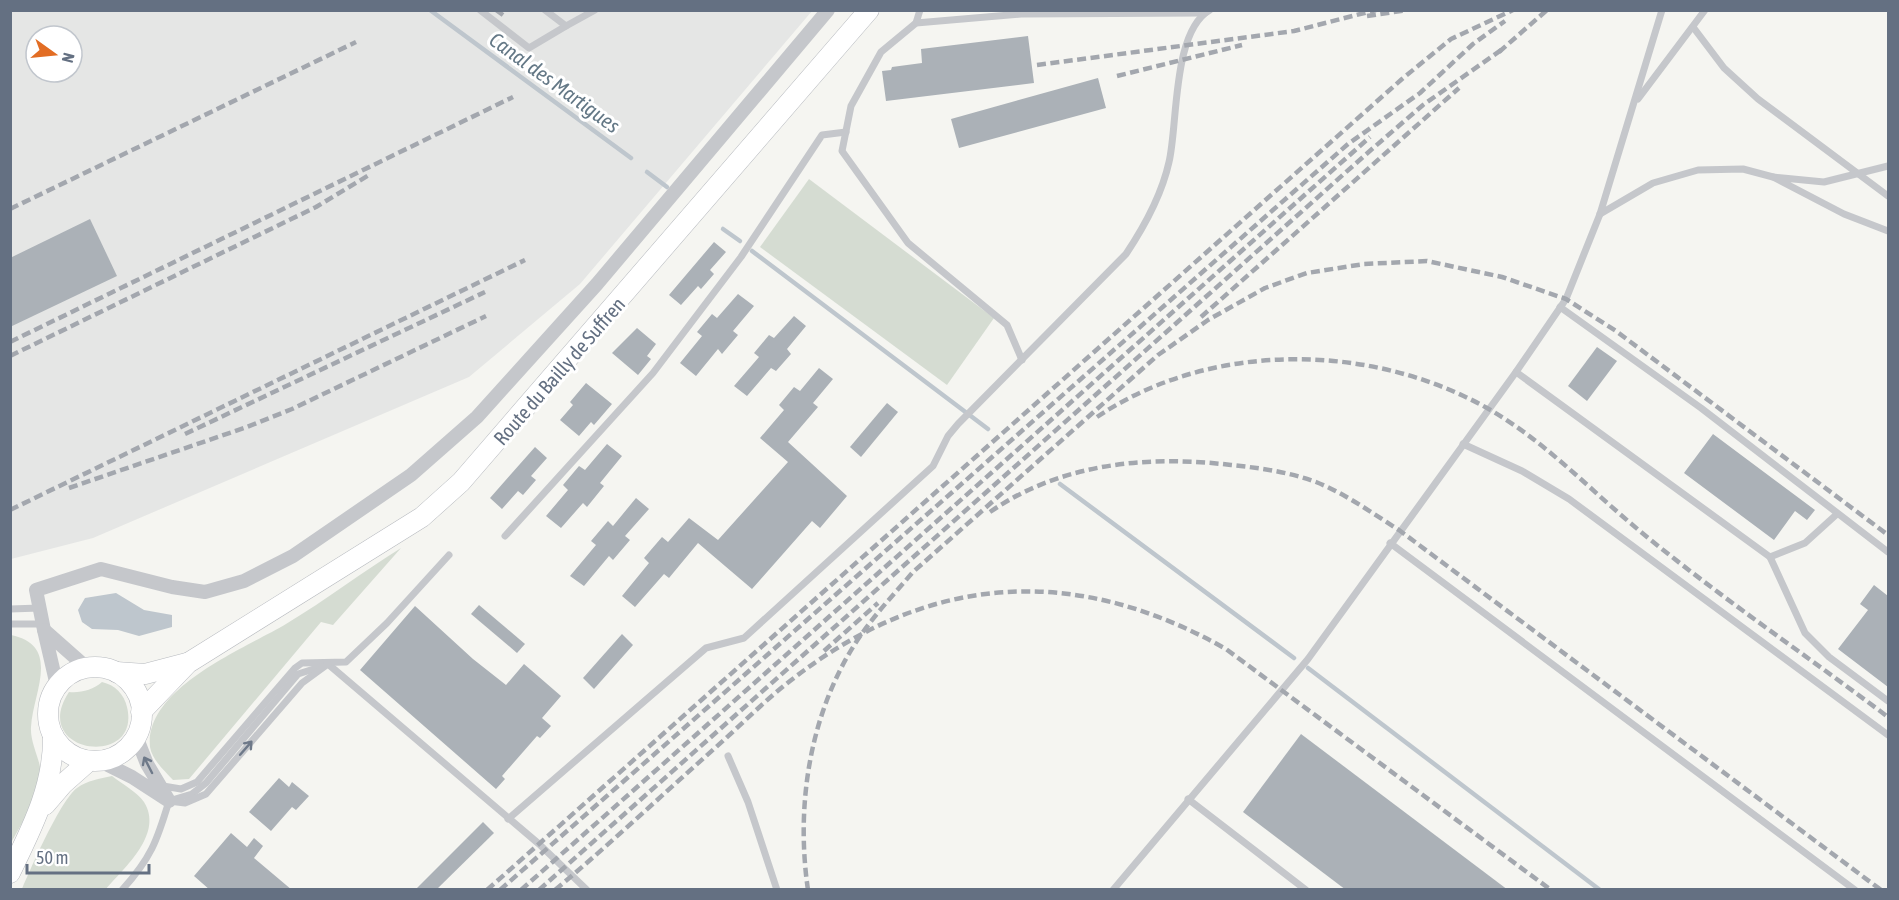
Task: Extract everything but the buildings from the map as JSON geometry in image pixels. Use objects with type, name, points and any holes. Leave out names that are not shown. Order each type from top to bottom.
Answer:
[{"type":"main road","name":"Route du Bailly de Suffren","points":[[141,712],[188,663],[422,517],[460,482],[869,10]]},
{"type":"main road","name":"Route du Bailly de Suffren","points":[[116,672],[145,674],[188,663]]},
{"type":"main road","points":[[10,873],[40,811],[51,772],[52,735],[48,710],[57,686],[65,677],[87,668],[102,668],[116,672],[134,689],[141,712],[136,736],[127,748],[114,757],[95,761],[63,784],[40,811]]},
{"type":"main road","points":[[52,735],[68,753],[95,761]]},
{"type":"street","points":[[57,686],[36,590],[101,569],[172,587],[205,592],[244,581],[293,556],[411,475],[477,417],[597,284],[828,10]]},
{"type":"street","points":[[44,627],[87,668]]},
{"type":"street","points":[[136,736],[147,764],[169,801]]},
{"type":"street","points":[[95,761],[132,777],[169,801]]},
{"type":"lane","points":[[480,10],[529,48],[596,10]]},
{"type":"lane","points":[[545,10],[566,26]]},
{"type":"lane","points":[[920,10],[915,23],[881,52],[851,105],[842,151],[908,243],[1007,325],[1022,360]]},
{"type":"lane","points":[[1113,890],[1308,659],[1516,372],[1566,299],[1600,214],[1662,10]]},
{"type":"lane","points":[[1635,104],[1705,10]]},
{"type":"lane","points":[[915,23],[1021,14],[1208,12]]},
{"type":"lane","points":[[508,819],[706,648],[744,638],[933,466],[948,436],[958,424],[1126,254],[1141,232],[1169,163],[1182,60],[1186,45],[1208,12]]},
{"type":"lane","points":[[1693,27],[1724,68],[1758,99],[1888,196]]},
{"type":"lane","points":[[505,536],[653,373],[741,257],[822,135],[846,132]]},
{"type":"lane","points":[[1600,214],[1653,183],[1698,170],[1743,169],[1773,177],[1824,182],[1888,166]]},
{"type":"lane","points":[[1773,177],[1844,214],[1888,231]]},
{"type":"lane","points":[[1560,307],[1701,408],[1888,552]]},
{"type":"lane","points":[[1516,372],[1770,557],[1805,633],[1829,657],[1888,701]]},
{"type":"lane","points":[[1462,444],[1522,471],[1569,499],[1888,735]]},
{"type":"lane","points":[[1770,557],[1805,543],[1837,514]]},
{"type":"lane","points":[[1390,543],[1856,890]]},
{"type":"lane","points":[[160,785],[181,789],[197,782],[295,668],[302,663],[346,662],[449,555]]},
{"type":"lane","points":[[10,609],[40,608]]},
{"type":"lane","points":[[10,624],[44,627]]},
{"type":"lane","points":[[328,664],[587,890]]},
{"type":"lane","points":[[123,890],[145,865],[158,836],[169,801],[185,803],[206,794],[302,683],[328,664]]},
{"type":"lane","points":[[728,756],[748,802],[777,890]]},
{"type":"lane","points":[[1188,800],[1306,890]]},
{"type":"shaded area","points":[[11,11],[812,11],[580,284],[469,377],[93,538],[11,559]]},
{"type":"shaded area","points":[[809,179],[994,318],[947,385],[760,247]]},
{"type":"shaded area","points":[[401,548],[333,625],[321,622],[189,779],[173,780],[156,761],[150,747],[152,726],[163,706],[180,688],[224,658],[301,615]]},
{"type":"shaded area","points":[[116,593],[144,610],[172,615],[172,627],[139,636],[118,630],[92,629],[82,622],[78,610],[85,598]]},
{"type":"shaded area","points":[[11,635],[27,641],[36,649],[40,660],[41,672],[31,727],[41,772],[34,798],[11,843]]},
{"type":"shaded area","points":[[102,682],[115,688],[124,698],[127,707],[127,727],[118,740],[104,746],[88,746],[73,740],[63,729],[60,713],[69,692],[87,690]]},
{"type":"shaded area","points":[[112,776],[141,798],[149,814],[146,838],[131,861],[106,889],[22,889],[47,836],[70,795],[85,783]]},
{"type":"waterway","name":"Canal des Martigues","points":[[430,10],[631,158]]},
{"type":"waterway","points":[[647,172],[667,187]]},
{"type":"waterway","points":[[723,229],[740,241]]},
{"type":"waterway","points":[[752,251],[988,429]]},
{"type":"waterway","points":[[1060,484],[1294,658]]},
{"type":"waterway","points":[[1308,668],[1600,890]]},
{"type":"railway","points":[[496,10],[503,15]]},
{"type":"railway","points":[[1037,65],[1294,31],[1376,10]]},
{"type":"railway","points":[[1367,16],[1407,10]]},
{"type":"railway","points":[[487,890],[1402,79],[1451,39],[1513,10]]},
{"type":"railway","points":[[1499,52],[1547,10]]},
{"type":"railway","points":[[500,890],[1348,144],[1420,93],[1473,44],[1505,21]]},
{"type":"railway","points":[[10,209],[356,42]]},
{"type":"railway","points":[[1117,76],[1242,45]]},
{"type":"railway","points":[[539,890],[1372,149],[1423,105],[1504,48]]},
{"type":"railway","points":[[1201,317],[1459,88]]},
{"type":"railway","points":[[10,342],[513,97]]},
{"type":"railway","points":[[521,890],[1370,137]]},
{"type":"railway","points":[[10,356],[316,207],[369,175]]},
{"type":"railway","points":[[10,510],[525,260]]},
{"type":"railway","points":[[808,890],[804,857],[804,823],[811,755],[819,723],[845,660],[875,617],[913,572],[1158,355],[1208,320],[1265,288],[1307,273],[1364,264],[1427,261],[1502,277],[1566,299],[1616,331],[1888,535]]},
{"type":"railway","points":[[185,434],[485,292]]},
{"type":"railway","points":[[69,488],[247,427],[292,409],[486,316]]},
{"type":"railway","points":[[1097,417],[1141,392],[1189,374],[1239,363],[1290,359],[1342,362],[1392,371],[1441,386],[1487,408],[1528,435],[1671,556],[1888,717]]},
{"type":"railway","points":[[990,512],[1046,483],[1106,466],[1137,463],[1168,461],[1231,465],[1274,471],[1316,482],[1348,498],[1399,530],[1881,890]]},
{"type":"railway","points":[[555,890],[771,697],[842,645],[895,618],[949,601],[1003,592],[1058,593],[1113,603],[1169,621],[1226,649],[1551,890]]},
{"type":"railway","points":[[824,651],[878,603]]}]
